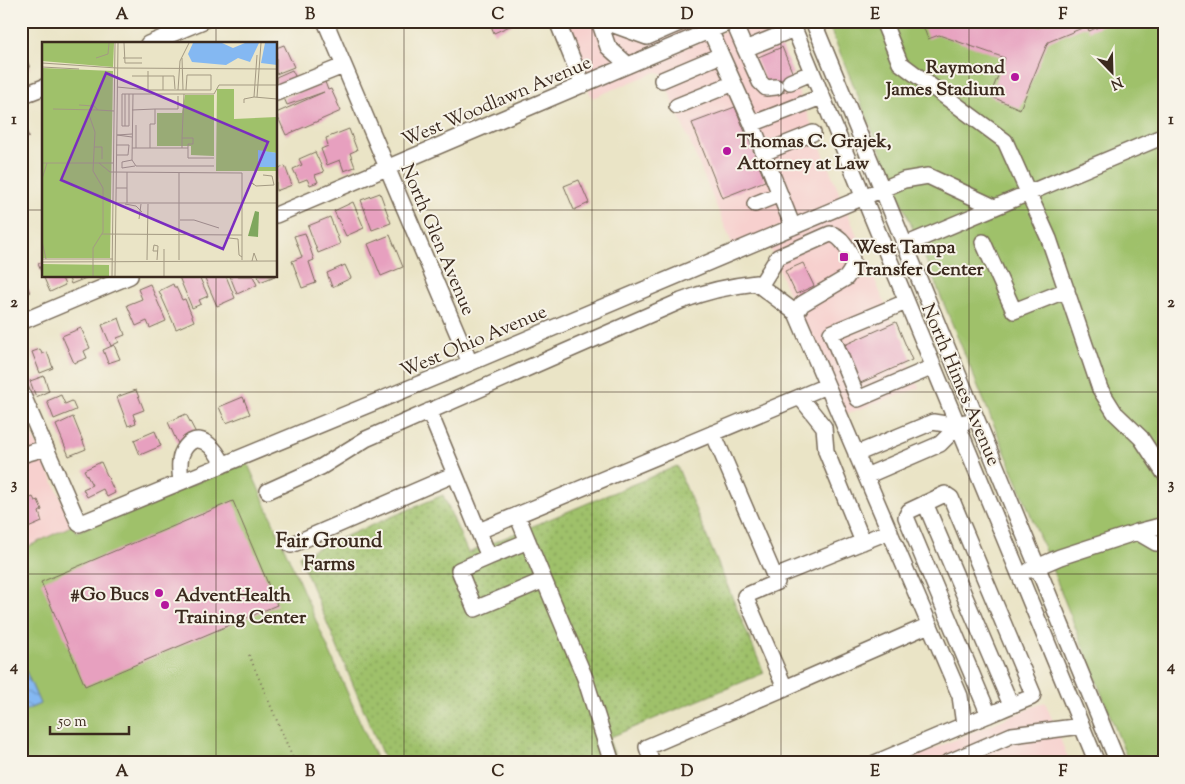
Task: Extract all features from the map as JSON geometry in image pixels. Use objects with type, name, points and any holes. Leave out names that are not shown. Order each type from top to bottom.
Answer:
[{"type":"street","points":[[153,42],[203,21]]},
{"type":"street","name":"North Glen Avenue","points":[[324,21],[470,363]]},
{"type":"street","points":[[557,21],[583,84]]},
{"type":"street","points":[[599,21],[608,47],[628,65]]},
{"type":"street","points":[[603,21],[647,37],[684,21]]},
{"type":"street","name":"North Himes Avenue","points":[[812,21],[1118,763]]},
{"type":"street","points":[[883,21],[900,64],[1005,140],[1030,192],[1067,290],[1100,389],[1115,413],[1141,438],[1164,473]]},
{"type":"street","points":[[730,22],[760,82],[766,88],[783,84],[811,73]]},
{"type":"street","name":"West Woodlawn Avenue","points":[[278,214],[730,22]]},
{"type":"street","points":[[745,49],[788,28]]},
{"type":"street","name":"North Himes Avenue","points":[[788,28],[811,73],[1097,763]]},
{"type":"street","points":[[710,30],[752,124],[793,227]]},
{"type":"street","points":[[662,80],[721,56]]},
{"type":"street","points":[[278,92],[343,66]]},
{"type":"street","points":[[677,106],[734,83]]},
{"type":"street","points":[[21,96],[42,88]]},
{"type":"street","points":[[752,124],[821,97]]},
{"type":"street","points":[[764,153],[813,133]]},
{"type":"street","points":[[905,244],[1164,136]]},
{"type":"street","name":"West Ohio Avenue","points":[[46,448],[78,524],[470,363],[904,180],[928,176],[994,207]]},
{"type":"street","points":[[755,204],[780,194]]},
{"type":"street","points":[[760,286],[778,258],[830,234],[837,235],[841,239],[853,264],[851,272],[846,278],[802,304],[796,314]]},
{"type":"street","points":[[983,242],[1014,311],[1067,290]]},
{"type":"street","points":[[21,322],[125,278]]},
{"type":"street","points":[[268,491],[321,467],[366,439],[703,292],[727,286],[756,283],[796,314],[960,696],[964,725]]},
{"type":"street","points":[[906,302],[831,333],[858,398],[933,367]]},
{"type":"street","points":[[478,531],[826,386]]},
{"type":"street","points":[[21,455],[46,448],[22,397]]},
{"type":"street","points":[[800,397],[824,427],[826,450],[863,542]]},
{"type":"street","points":[[428,411],[489,557]]},
{"type":"street","points":[[866,476],[940,444],[958,426],[975,417]]},
{"type":"street","points":[[856,454],[932,422],[958,426]]},
{"type":"street","points":[[713,433],[777,582],[745,596],[785,688]]},
{"type":"street","points":[[181,482],[182,452],[188,444],[200,440],[210,443],[219,454],[223,465]]},
{"type":"street","points":[[291,545],[455,474]]},
{"type":"street","points":[[875,763],[1032,697],[1033,694],[948,495],[925,503],[907,513],[906,517],[989,715]]},
{"type":"street","points":[[925,503],[1011,706]]},
{"type":"street","points":[[517,515],[585,678],[612,763]]},
{"type":"street","points":[[1019,574],[1060,557],[1164,525]]},
{"type":"street","points":[[775,577],[890,532]]},
{"type":"street","points":[[1137,532],[1156,543],[1164,543]]},
{"type":"street","points":[[528,541],[459,570],[475,609],[544,580]]},
{"type":"street","points":[[652,763],[647,747],[929,625]]},
{"type":"street","points":[[947,763],[1012,736],[1082,726]]},
{"type":"path","points":[[250,655],[295,763]]},
{"type":"shaded area","points":[[563,21],[715,21],[586,77]]},
{"type":"shaded area","points":[[748,21],[770,21],[842,200],[733,246],[661,73],[656,72],[592,98],[588,89]]},
{"type":"shaded area","points":[[847,211],[919,388],[840,416],[768,244]]},
{"type":"shaded area","points":[[30,430],[73,525],[21,550],[21,434]]},
{"type":"shaded area","points":[[1045,702],[1070,763],[899,763]]},
{"type":"green space","points":[[827,21],[1164,21],[1164,763],[1129,763],[1020,488]]},
{"type":"green space","name":"AdventHealth Training Center","points":[[247,462],[378,763],[21,763],[21,712],[40,704],[21,660],[21,550],[73,525],[76,532]]},
{"type":"green space","points":[[677,466],[764,673],[608,738],[618,763],[386,763],[299,556],[443,495],[468,553]]},
{"type":"water","points":[[21,660],[40,704],[21,712]]},
{"type":"building","points":[[489,21],[510,21],[512,25],[494,33]]},
{"type":"building","name":"Raymond James Stadium","points":[[921,21],[1038,21],[1038,27],[1051,21],[1113,21],[1089,31],[1087,26],[1048,42],[1020,109],[990,96],[1005,58],[939,35],[928,39]]},
{"type":"building","points":[[284,45],[294,67],[278,73],[278,47]]},
{"type":"building","points":[[782,47],[793,74],[787,75],[793,89],[779,94],[774,81],[767,85],[756,58]]},
{"type":"building","points":[[21,52],[24,52],[30,68],[21,71]]},
{"type":"building","points":[[292,70],[296,78],[278,85],[278,76]]},
{"type":"building","points":[[325,82],[328,90],[331,89],[341,111],[286,135],[278,117],[278,112],[324,92],[287,105],[284,98]]},
{"type":"building","points":[[735,107],[747,137],[753,135],[758,148],[753,150],[765,181],[722,198],[692,123]]},
{"type":"building","points":[[21,119],[29,137],[21,140]]},
{"type":"building","points":[[349,129],[357,150],[350,153],[355,167],[344,171],[340,160],[327,165],[321,149],[328,146],[326,138]]},
{"type":"building","points":[[315,152],[324,172],[315,175],[318,182],[310,185],[307,179],[299,182],[293,169],[302,165],[299,159]]},
{"type":"building","points":[[285,166],[292,185],[278,190],[278,168]]},
{"type":"building","points":[[579,180],[589,203],[574,210],[564,186]]},
{"type":"building","points":[[380,193],[391,223],[372,230],[361,200]]},
{"type":"building","points":[[353,202],[364,228],[346,236],[334,211]]},
{"type":"building","points":[[330,217],[340,244],[318,253],[308,226]]},
{"type":"building","points":[[305,233],[314,260],[309,262],[316,283],[302,288],[292,261],[302,257],[294,236]]},
{"type":"building","points":[[390,235],[403,267],[381,276],[368,244]]},
{"type":"building","points":[[42,262],[42,273],[38,264]]},
{"type":"building","points":[[803,263],[814,286],[796,294],[785,271]]},
{"type":"building","points":[[345,265],[351,278],[332,287],[327,273]]},
{"type":"building","points":[[21,270],[30,293],[21,296]]},
{"type":"building","points":[[44,278],[62,278],[65,285],[50,292]]},
{"type":"building","points":[[69,278],[86,278],[71,284]]},
{"type":"building","points":[[179,278],[200,278],[208,296],[199,300],[201,304],[192,308]]},
{"type":"building","points":[[205,278],[227,278],[235,298],[217,306]]},
{"type":"building","points":[[231,278],[254,278],[257,285],[237,294]]},
{"type":"building","points":[[259,278],[270,278],[260,282]]},
{"type":"building","points":[[150,284],[166,321],[150,328],[147,321],[136,326],[127,305],[142,299],[138,289]]},
{"type":"building","points":[[173,284],[182,300],[185,299],[194,321],[176,329],[159,291]]},
{"type":"building","points":[[119,318],[125,335],[117,338],[119,342],[111,346],[102,325]]},
{"type":"building","points":[[896,322],[912,360],[856,385],[840,347]]},
{"type":"building","points":[[81,328],[90,348],[84,351],[87,358],[74,363],[62,336]]},
{"type":"building","points":[[114,345],[120,359],[108,363],[103,350]]},
{"type":"building","points":[[40,349],[42,354],[47,352],[53,368],[40,373],[32,352]]},
{"type":"building","points":[[44,376],[49,391],[36,397],[30,381]]},
{"type":"building","points":[[136,390],[144,410],[133,414],[136,423],[128,426],[117,397]]},
{"type":"building","points":[[61,395],[65,404],[72,401],[76,410],[54,419],[47,401]]},
{"type":"building","points":[[243,397],[250,414],[226,423],[219,407]]},
{"type":"building","points":[[186,414],[197,435],[178,444],[168,422]]},
{"type":"building","points":[[73,417],[86,449],[69,456],[56,425]]},
{"type":"building","points":[[155,431],[161,446],[140,455],[134,440]]},
{"type":"building","points":[[101,462],[115,493],[107,497],[103,489],[87,497],[83,489],[92,485],[84,470]]},
{"type":"building","points":[[33,497],[35,501],[38,500],[42,510],[39,512],[42,522],[21,531],[21,502]]},
{"type":"building","name":"#Go Bucs","points":[[233,501],[277,605],[85,686],[41,582]]},
{"type":"place","name":"Raymond James Stadium","points":[[1015,77]]},
{"type":"place","name":"Thomas C. Grajek, Attorney at Law","points":[[727,151]]},
{"type":"place","name":"West Tampa Transfer Center","points":[[844,257]]},
{"type":"place","name":"#Go Bucs","points":[[159,593]]},
{"type":"place","name":"AdventHealth Training Center","points":[[165,605]]},
{"type":"district","name":"Fair Ground Farms","points":[[329,552]]}]
